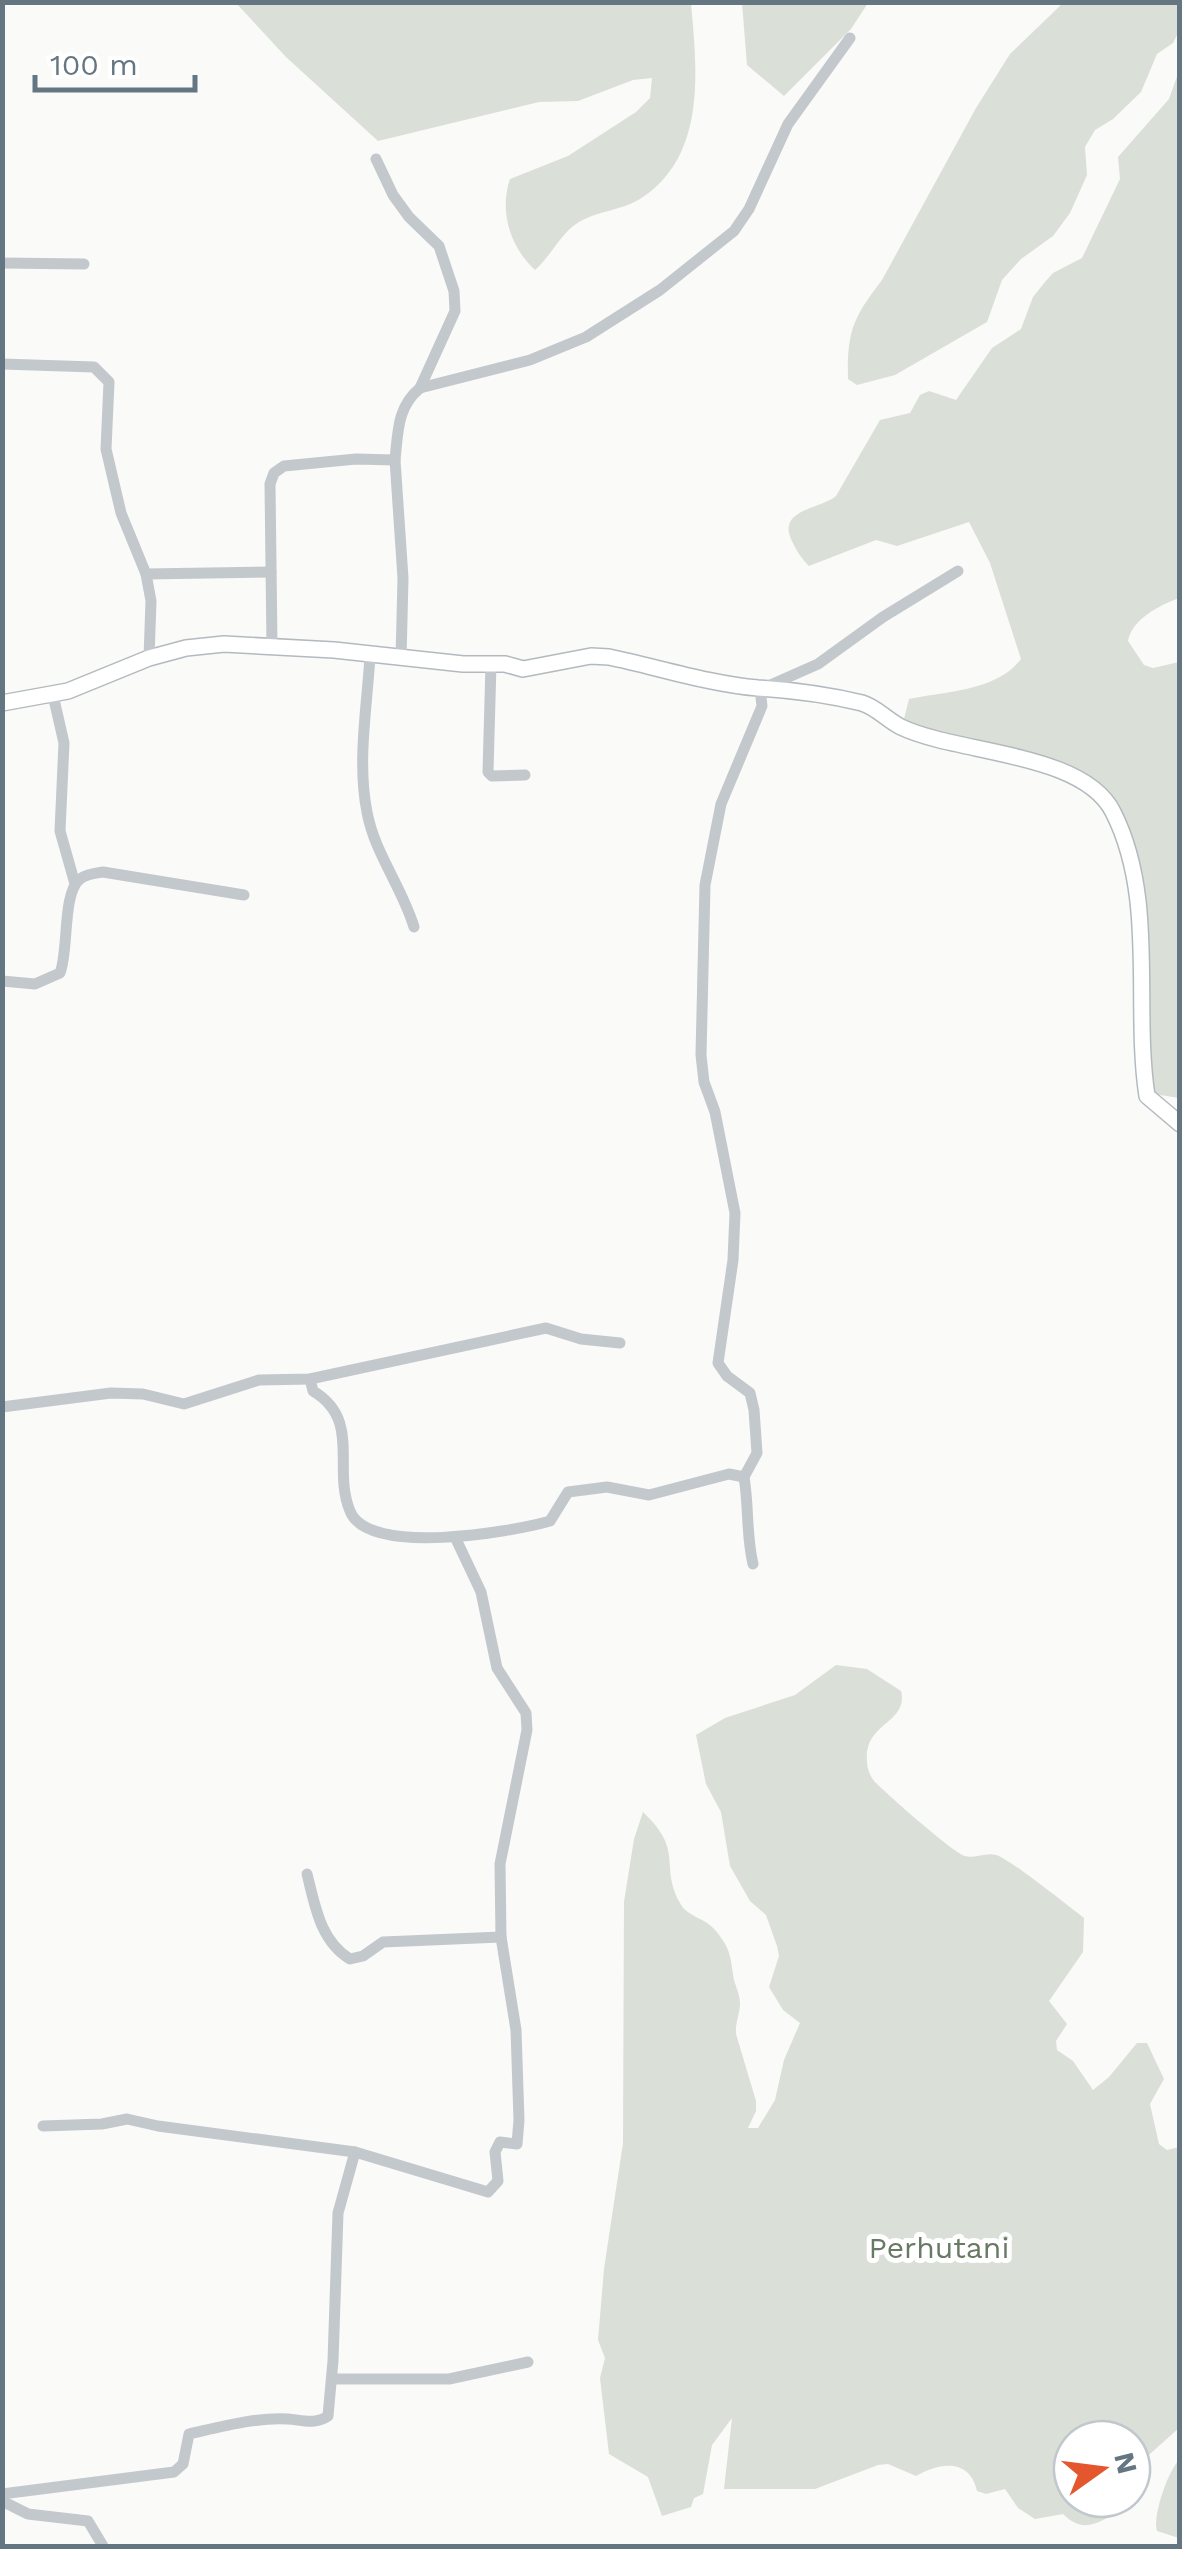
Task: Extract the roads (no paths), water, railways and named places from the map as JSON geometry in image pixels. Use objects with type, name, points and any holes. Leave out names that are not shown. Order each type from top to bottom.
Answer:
[{"type":"street","points":[[420,388],[512,366],[586,337],[660,290],[720,243],[734,231],[749,208],[788,124],[850,38]]},
{"type":"street","points":[[376,159],[393,196],[440,246],[454,291],[454,311],[420,388],[407,399],[400,414],[395,460],[402,578],[401,659]]},
{"type":"street","points":[[2,263],[84,264]]},
{"type":"street","points":[[2,364],[94,368],[102,372],[110,390],[106,449],[121,514],[146,574],[151,600],[150,658]]},
{"type":"street","points":[[272,646],[270,484],[274,472],[284,466],[356,459],[395,460]]},
{"type":"street","points":[[763,687],[818,664],[883,617],[958,571]]},
{"type":"street","points":[[146,574],[271,572]]},
{"type":"street","points":[[2,703],[53,694],[186,648],[224,644],[532,669],[591,656],[609,657],[866,704],[901,727],[973,750],[1051,765],[1088,786],[1112,808],[1125,842],[1136,898],[1148,1096],[1180,1124]]},
{"type":"street","points":[[370,656],[363,758],[367,812],[414,927]]},
{"type":"street","points":[[491,664],[488,772],[492,776],[525,775]]},
{"type":"street","points":[[754,1564],[748,1540],[749,1508],[744,1477],[757,1454],[754,1410],[750,1393],[727,1376],[718,1363],[733,1260],[735,1213],[715,1112],[704,1082],[702,949],[705,885],[721,804],[762,706],[763,687]]},
{"type":"street","points":[[2,981],[35,984],[60,974],[75,884],[60,831],[64,743],[53,694]]},
{"type":"street","points":[[75,884],[80,878],[103,872],[244,895]]},
{"type":"street","points":[[2,1407],[111,1393],[143,1394],[184,1404],[259,1380],[310,1379],[546,1328],[620,1343]]},
{"type":"street","points":[[310,1379],[313,1391],[331,1402],[340,1421],[350,1512],[357,1522],[401,1538],[516,1531],[550,1522],[568,1492],[607,1487],[650,1496],[729,1474],[744,1477]]},
{"type":"street","points":[[43,2126],[128,2119],[355,2152],[488,2192],[498,2181],[495,2152],[500,2142],[517,2144],[520,2120],[516,2030],[500,1937],[500,1864],[527,1730],[526,1712],[497,1668],[480,1592],[455,1537]]},
{"type":"street","points":[[307,1874],[329,1940],[350,1959],[363,1956],[383,1942],[500,1937]]},
{"type":"street","points":[[2,2497],[174,2472],[183,2464],[189,2434],[282,2419],[322,2421],[330,2408],[338,2213],[355,2152]]},
{"type":"street","points":[[332,2379],[449,2379],[528,2362]]},
{"type":"street","points":[[2,2497],[28,2514],[88,2521],[103,2546]]},
{"type":"park label","name":"Perhutani","points":[[939,2248]]}]
